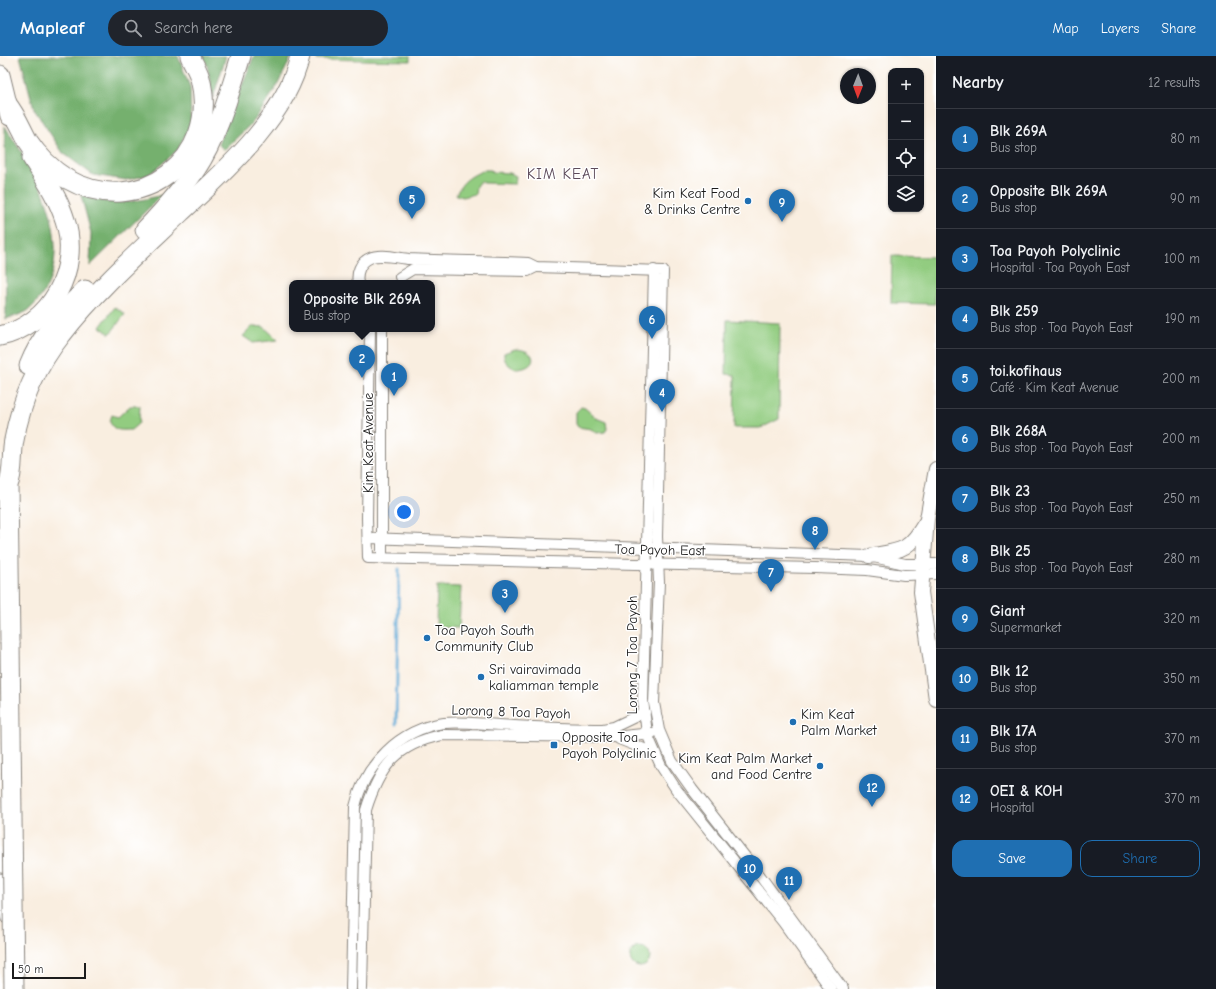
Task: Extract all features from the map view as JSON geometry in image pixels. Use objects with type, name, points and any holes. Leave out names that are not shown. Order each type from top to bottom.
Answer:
[{"type":"highway","points":[[6,104],[14,112],[29,142],[46,164],[66,179],[90,189],[114,193],[133,191],[154,184],[172,171],[186,156],[198,132],[202,113],[200,78],[190,56]]},
{"type":"highway","points":[[8,485],[5,479],[8,427],[19,389],[30,362],[44,335],[63,312],[159,216],[196,169],[211,140],[241,56]]},
{"type":"highway","points":[[14,989],[8,485],[10,479],[12,448],[17,424],[29,387],[61,334],[91,301],[220,175],[252,140],[277,106],[290,82],[300,56]]},
{"type":"highway","points":[[0,75],[6,104],[23,143],[59,204],[65,219],[70,246],[65,275],[52,302],[38,318],[22,329],[0,336]]},
{"type":"highway","points":[[0,883],[8,902],[24,989]]},
{"type":"main road","points":[[936,470],[928,519],[929,569],[921,592],[936,699]]},
{"type":"main road","points":[[869,556],[905,548],[915,540],[928,519]]},
{"type":"street","points":[[358,280],[359,269],[363,262],[374,257],[528,263],[536,267]]},
{"type":"street","points":[[386,257],[396,265],[399,280],[413,268],[528,271],[536,267]]},
{"type":"street","name":"Toa Payoh East","points":[[536,267],[658,270],[652,549]]},
{"type":"street","name":"Kim Keat Avenue","points":[[370,332],[368,558],[382,558],[382,332]]},
{"type":"street","name":"Toa Payoh East","points":[[368,538],[869,556],[929,569]]},
{"type":"street","name":"Lorong 7 Toa Payoh","points":[[652,549],[646,564],[643,700],[647,734],[654,753],[676,789],[783,922],[831,989]]},
{"type":"street","name":"Lorong 7 Toa Payoh","points":[[652,549],[658,564],[654,703],[659,730],[672,762],[761,877],[843,989]]},
{"type":"street","name":"Toa Payoh East","points":[[382,558],[867,570],[904,575],[929,569]]},
{"type":"street","name":"Lorong 8 Toa Payoh","points":[[351,989],[355,807],[359,790],[365,778],[375,763],[393,745],[408,736],[444,724],[603,729],[614,727],[645,712]]},
{"type":"street","name":"Lorong 8 Toa Payoh","points":[[362,989],[366,810],[373,788],[381,772],[388,764],[414,744],[442,735],[614,737],[647,734],[659,730]]},
{"type":"street","points":[[614,737],[654,753]]},
{"type":"green space","points":[[20,56],[178,56],[190,87],[191,123],[178,150],[149,175],[126,180],[93,175],[63,153],[34,109]]},
{"type":"green space","points":[[203,56],[226,56],[213,98],[207,65]]},
{"type":"green space","points":[[254,56],[292,56],[276,88],[254,121],[224,150],[218,144]]},
{"type":"green space","points":[[317,56],[410,56],[410,61],[316,59]]},
{"type":"green space","points":[[5,126],[26,158],[44,194],[53,228],[55,245],[54,262],[50,279],[43,294],[29,310],[6,319]]},
{"type":"green space","points":[[485,170],[510,173],[516,176],[515,184],[484,183],[480,181],[476,186],[475,194],[463,197],[456,195],[458,190],[467,180],[475,174]]},
{"type":"green space","points":[[81,195],[102,201],[121,202],[140,200],[162,195],[90,266],[91,233]]},
{"type":"green space","points":[[892,256],[936,257],[935,304],[891,303]]},
{"type":"green space","points":[[115,307],[125,314],[110,334],[100,327]]},
{"type":"green space","points":[[727,320],[780,323],[779,419],[761,428],[734,428],[735,375],[726,374]]},
{"type":"green space","points":[[253,326],[264,327],[278,340],[253,343],[243,336]]},
{"type":"green space","points":[[515,349],[523,350],[529,353],[533,359],[532,363],[523,368],[516,369],[509,365],[504,358],[504,353]]},
{"type":"green space","points":[[130,406],[140,406],[139,423],[131,430],[115,429],[111,425],[110,421],[112,415],[118,417]]},
{"type":"green space","points":[[581,407],[585,408],[596,418],[606,422],[607,429],[605,432],[597,433],[591,429],[578,427],[576,424],[576,412]]},
{"type":"green space","points":[[437,586],[461,587],[459,628],[436,627]]},
{"type":"green space","points":[[640,947],[647,950],[650,957],[647,964],[640,967],[633,964],[630,957],[633,950]]},
{"type":"waterway","points":[[396,724],[399,569]]},
{"type":"place","name":"Kim Keat Food & Drinks Centre","points":[[748,201]]},
{"type":"place","name":"toi.kofihaus","points":[[412,219]]},
{"type":"place","name":"Giant","points":[[782,222]]},
{"type":"place","name":"Blk 268A","points":[[652,339]]},
{"type":"place","name":"Opposite Blk 269A","points":[[362,378]]},
{"type":"place","name":"Blk 269A","points":[[394,396]]},
{"type":"place","name":"Blk 259","points":[[662,412]]},
{"type":"place","name":"Blk 25","points":[[815,550]]},
{"type":"place","name":"Blk 23","points":[[771,592]]},
{"type":"place","name":"Toa Payoh Polyclinic","points":[[505,613]]},
{"type":"place","name":"Toa Payoh South Community Club","points":[[427,638]]},
{"type":"place","name":"Sri vairavimada kaliamman temple","points":[[481,677]]},
{"type":"place","name":"Kim Keat Palm Market","points":[[793,722]]},
{"type":"place","name":"Opposite Toa Payoh Polyclinic","points":[[554,745]]},
{"type":"place","name":"Kim Keat Palm Market and Food Centre","points":[[820,766]]},
{"type":"place","name":"OEI & KOH","points":[[872,807]]},
{"type":"place","name":"Blk 12","points":[[750,888]]},
{"type":"place","name":"Blk 17A","points":[[789,900]]},
{"type":"district","name":"KIM KEAT","points":[[563,174]]}]
